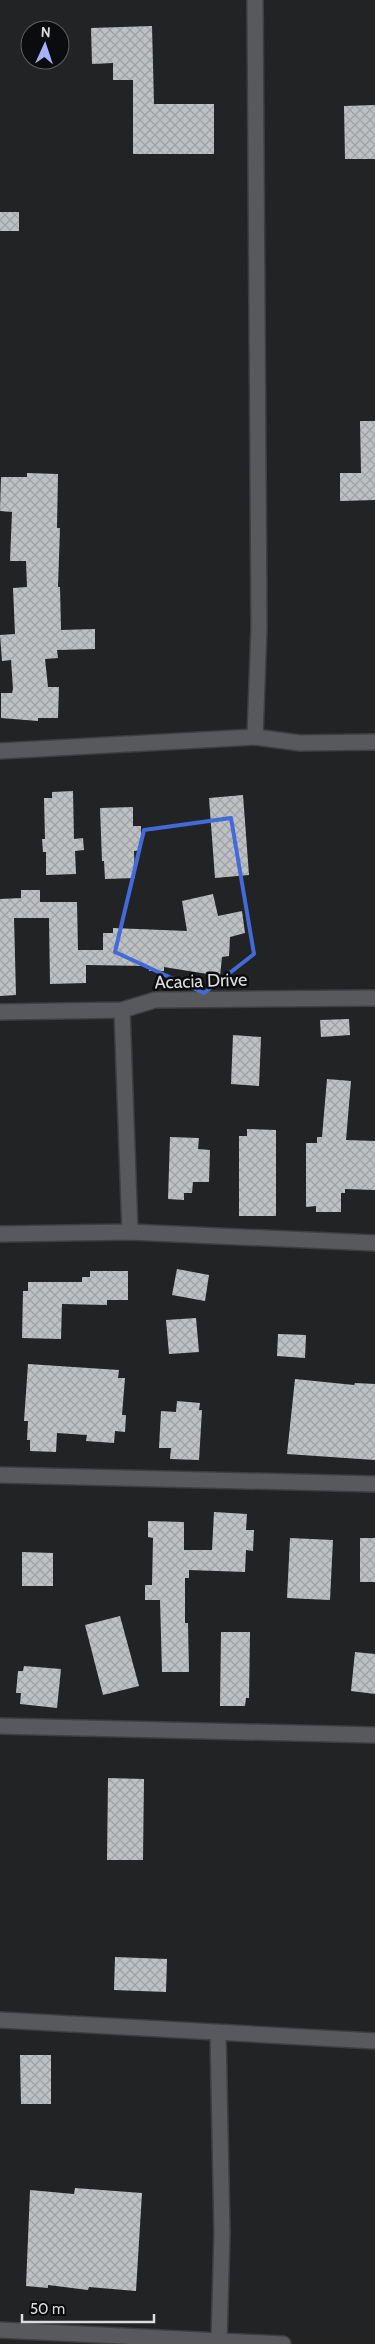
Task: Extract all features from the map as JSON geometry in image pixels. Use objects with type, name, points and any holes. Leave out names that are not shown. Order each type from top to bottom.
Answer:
[{"type":"street","points":[[255,0],[259,626],[255,737]]},
{"type":"street","points":[[0,750],[255,737],[300,743],[375,742]]},
{"type":"street","name":"Acacia Drive","points":[[0,1012],[122,1010],[155,1000],[375,998]]},
{"type":"street","points":[[122,1010],[130,1232]]},
{"type":"street","points":[[0,1234],[130,1232],[375,1243]]},
{"type":"street","points":[[0,1475],[375,1484]]},
{"type":"street","points":[[0,1726],[375,1735]]},
{"type":"street","points":[[0,2020],[218,2034],[375,2041]]},
{"type":"street","points":[[218,2034],[222,2233],[219,2342]]},
{"type":"street","points":[[0,2330],[283,2344]]},
{"type":"highlighted area","points":[[231,818],[254,954],[204,993],[115,952],[144,830]]},
{"type":"building","points":[[152,26],[154,104],[214,104],[214,154],[133,154],[133,80],[113,80],[113,63],[92,64],[91,28]]},
{"type":"building","points":[[375,105],[375,159],[345,159],[344,106]]},
{"type":"building","points":[[0,212],[19,212],[19,231],[0,231]]},
{"type":"building","points":[[360,421],[375,421],[375,500],[340,501],[340,473],[361,473]]},
{"type":"building","points":[[27,473],[58,474],[57,528],[60,528],[58,587],[60,587],[61,630],[95,629],[95,649],[57,650],[58,658],[45,659],[48,687],[59,687],[58,718],[38,718],[38,721],[1,718],[1,693],[12,693],[13,689],[11,660],[2,661],[0,635],[15,634],[13,588],[27,587],[26,561],[10,561],[12,512],[0,511],[1,477],[27,477]]},
{"type":"building","points":[[73,791],[74,839],[83,838],[84,850],[75,851],[76,874],[46,875],[46,852],[43,852],[42,839],[45,839],[44,798],[52,798],[52,792]]},
{"type":"building","points":[[243,795],[249,875],[215,878],[209,798]]},
{"type":"building","points":[[133,807],[133,826],[141,826],[141,850],[134,851],[135,878],[105,879],[104,861],[102,861],[100,808]]},
{"type":"building","points":[[21,890],[40,890],[40,902],[77,902],[78,950],[103,950],[103,933],[113,933],[113,928],[187,931],[182,901],[213,894],[218,916],[242,911],[245,933],[230,937],[229,956],[222,957],[220,976],[164,967],[164,971],[149,971],[149,966],[86,965],[86,983],[50,984],[49,918],[14,918],[16,995],[0,996],[0,899],[21,898]]},
{"type":"building","points":[[349,1019],[350,1035],[321,1037],[320,1020]]},
{"type":"building","points":[[233,1035],[261,1037],[259,1086],[231,1084]]},
{"type":"building","points":[[327,1079],[351,1081],[346,1140],[375,1141],[375,1190],[345,1189],[345,1193],[341,1193],[341,1212],[316,1212],[316,1206],[306,1207],[306,1143],[317,1143],[317,1137],[322,1137]]},
{"type":"building","points":[[247,1129],[276,1130],[276,1216],[239,1216],[239,1136],[247,1136]]},
{"type":"building","points":[[170,1137],[199,1138],[198,1149],[210,1150],[209,1182],[193,1182],[192,1193],[184,1193],[184,1200],[168,1199]]},
{"type":"building","points":[[177,1269],[209,1275],[205,1301],[172,1295]]},
{"type":"building","points":[[90,1271],[128,1271],[128,1300],[107,1300],[107,1305],[62,1304],[61,1339],[22,1338],[23,1291],[28,1291],[28,1282],[82,1282],[82,1277],[90,1277]]},
{"type":"building","points":[[196,1318],[199,1352],[169,1354],[166,1320]]},
{"type":"building","points":[[278,1334],[306,1335],[305,1358],[277,1356]]},
{"type":"building","points":[[28,1364],[119,1370],[118,1378],[125,1378],[122,1415],[126,1415],[125,1432],[115,1431],[114,1443],[86,1441],[87,1435],[57,1433],[56,1452],[30,1451],[30,1440],[27,1440],[28,1421],[24,1421]]},
{"type":"building","points":[[295,1379],[354,1385],[355,1383],[375,1384],[375,1460],[287,1454]]},
{"type":"building","points":[[177,1401],[200,1403],[199,1410],[202,1410],[199,1460],[170,1459],[171,1448],[159,1448],[161,1411],[176,1412]]},
{"type":"building","points":[[214,1512],[247,1514],[246,1530],[254,1530],[253,1551],[246,1550],[245,1572],[189,1570],[189,1578],[185,1578],[185,1623],[188,1623],[189,1672],[162,1672],[160,1600],[145,1600],[145,1585],[152,1585],[153,1538],[148,1537],[148,1521],[184,1522],[184,1550],[212,1550]]},
{"type":"building","points":[[290,1538],[333,1540],[330,1600],[287,1598]]},
{"type":"building","points":[[360,1538],[375,1538],[375,1582],[360,1582]]},
{"type":"building","points":[[22,1552],[53,1553],[53,1586],[22,1586]]},
{"type":"building","points":[[120,1616],[139,1686],[103,1695],[85,1625]]},
{"type":"building","points":[[221,1632],[250,1632],[249,1698],[246,1698],[245,1706],[220,1706]]},
{"type":"building","points":[[355,1652],[375,1654],[375,1694],[351,1691]]},
{"type":"building","points":[[24,1666],[61,1669],[57,1708],[20,1704],[21,1693],[16,1693],[18,1671],[23,1671]]},
{"type":"building","points":[[108,1778],[144,1779],[143,1860],[107,1860]]},
{"type":"building","points":[[115,1957],[167,1959],[166,1992],[114,1990]]},
{"type":"building","points":[[20,2055],[51,2055],[51,2104],[21,2104]]},
{"type":"building","points":[[75,2188],[142,2193],[136,2291],[89,2287],[88,2290],[48,2285],[48,2288],[26,2286],[30,2190],[74,2194]]}]
